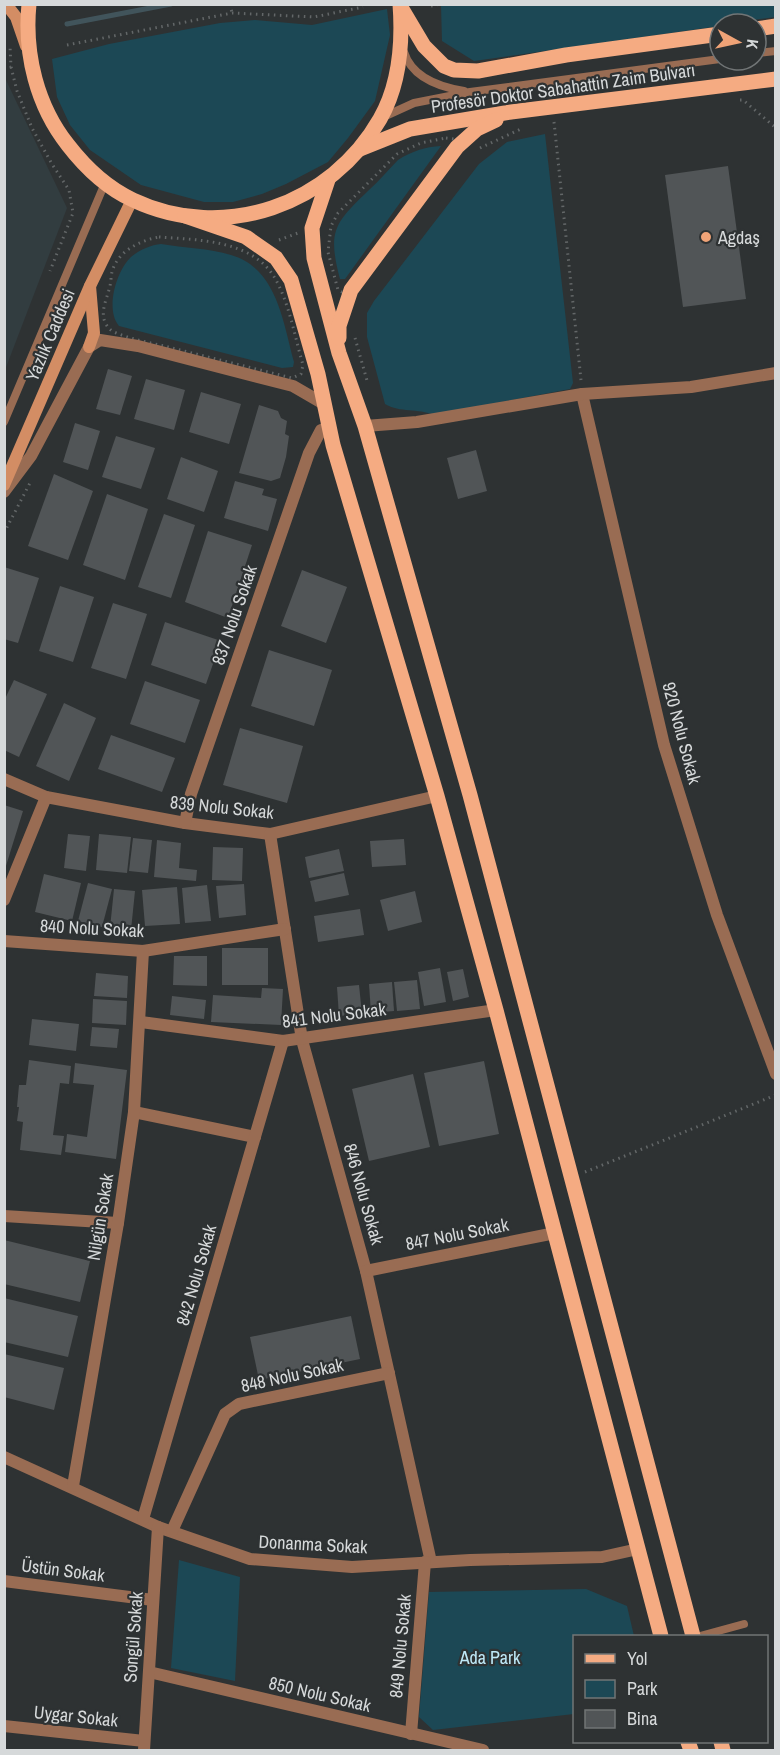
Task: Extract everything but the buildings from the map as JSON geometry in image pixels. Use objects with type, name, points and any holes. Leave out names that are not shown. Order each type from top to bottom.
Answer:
[{"type":"main road","points":[[6,4],[16,17],[30,58],[39,96],[57,132],[81,162],[105,183],[132,200],[246,237],[276,258],[291,280],[318,374],[329,427],[437,796],[496,1010],[661,1635]]},
{"type":"main road","points":[[30,4],[30,58]]},
{"type":"main road","points":[[185,216],[223,218],[260,213],[296,200],[328,180],[360,149],[381,118],[395,83],[402,45],[400,5]]},
{"type":"main road","name":"Profesör Doktor Sabahattin Zaim Bulvarı","points":[[400,5],[424,46],[444,66],[454,70],[478,71],[566,55],[708,36]]},
{"type":"main road","name":"Profesör Doktor Sabahattin Zaim Bulvarı","points":[[360,149],[410,129],[511,112],[776,79]]},
{"type":"main road","points":[[339,353],[339,326],[351,290],[457,147],[477,129],[511,112]]},
{"type":"main road","points":[[328,180],[312,228],[314,258],[339,353],[365,426],[470,795],[693,1635]]},
{"type":"main road","name":"Yazlık Caddesi","points":[[4,485],[90,286],[132,200]]},
{"type":"main road","points":[[89,347],[94,333],[90,286]]},
{"type":"street","points":[[4,492],[31,456],[89,347],[100,340],[138,346],[292,386],[324,404]]},
{"type":"street","points":[[365,426],[378,423],[417,422],[582,394],[692,387],[776,373]]},
{"type":"street","name":"920 Nolu Sokak","points":[[582,394],[664,745],[717,915],[776,1074]]},
{"type":"street","name":"837 Nolu Sokak","points":[[185,823],[191,794],[309,453],[321,430],[329,427]]},
{"type":"street","name":"839 Nolu Sokak","points":[[4,779],[46,797],[185,823],[270,834],[437,796]]},
{"type":"street","points":[[4,900],[46,797]]},
{"type":"street","name":"846 Nolu Sokak","points":[[270,834],[302,1040],[366,1271],[428,1562]]},
{"type":"street","name":"840 Nolu Sokak","points":[[4,941],[143,951],[285,929]]},
{"type":"street","name":"Nilgün Sokak","points":[[73,1486],[118,1223],[134,1112],[141,1023],[143,951]]},
{"type":"street","name":"841 Nolu Sokak","points":[[141,1023],[283,1041],[496,1010]]},
{"type":"street","name":"842 Nolu Sokak","points":[[143,1519],[283,1041]]},
{"type":"street","points":[[134,1112],[255,1137]]},
{"type":"street","points":[[4,1216],[118,1223]]},
{"type":"street","name":"847 Nolu Sokak","points":[[366,1271],[555,1233]]},
{"type":"street","name":"848 Nolu Sokak","points":[[172,1532],[225,1414],[239,1404],[389,1372]]},
{"type":"street","name":"Donanma Sokak","points":[[4,1457],[73,1486],[158,1527],[250,1559],[352,1567],[428,1562],[602,1557],[638,1549]]},
{"type":"street","name":"Songül Sokak","points":[[144,1746],[158,1527]]},
{"type":"street","name":"849 Nolu Sokak","points":[[411,1734],[428,1562]]},
{"type":"street","name":"Üstün Sokak","points":[[4,1581],[153,1600]]},
{"type":"street","name":"850 Nolu Sokak","points":[[148,1672],[470,1749],[483,1750]]},
{"type":"street","name":"Uygar Sokak","points":[[4,1726],[144,1746]]},
{"type":"lane","points":[[402,45],[408,64],[424,79],[444,88],[470,93]]},
{"type":"lane","points":[[381,118],[414,103],[470,93],[708,60]]},
{"type":"lane","points":[[4,422],[105,183]]},
{"type":"lane","points":[[704,1635],[744,1624]]},
{"type":"path","points":[[230,4],[231,13]]},
{"type":"path","points":[[430,6],[440,4]]},
{"type":"path","points":[[67,45],[231,13],[314,17],[363,7]]},
{"type":"path","points":[[11,67],[17,91],[32,129],[69,190],[72,213],[50,271]]},
{"type":"path","points":[[731,101],[743,100],[776,128]]},
{"type":"path","points":[[554,122],[582,394]]},
{"type":"path","points":[[545,124],[562,122]]},
{"type":"path","points":[[478,150],[518,129],[527,127]]},
{"type":"path","points":[[446,138],[454,139],[452,146],[346,289],[342,292],[338,290],[328,252],[331,226],[338,213],[397,154],[421,143],[446,138]]},
{"type":"path","points":[[277,241],[301,231]]},
{"type":"path","points":[[159,237],[223,244],[255,257],[271,273],[283,295],[303,365],[302,371],[298,376],[292,378],[227,362],[113,332],[108,328],[103,317],[104,309],[111,288],[112,269],[117,260],[131,247],[146,239],[159,237]]},
{"type":"path","points":[[354,330],[371,393]]},
{"type":"path","points":[[4,533],[32,480]]},
{"type":"path","points":[[571,1177],[776,1095]]},
{"type":"shaded area","points":[[4,78],[67,208],[5,370]]},
{"type":"green space","points":[[775,4],[776,17],[768,18],[768,12],[708,12],[708,28],[474,61],[442,41],[441,5]]},
{"type":"green space","points":[[387,9],[390,35],[375,101],[348,138],[328,162],[286,184],[233,202],[204,202],[141,185],[90,150],[70,125],[57,97],[52,59],[109,44],[220,23],[255,20],[312,25]]},
{"type":"green space","points":[[545,134],[573,383],[570,389],[434,415],[397,409],[385,404],[367,337],[367,313],[374,301],[479,164],[507,142]]},
{"type":"green space","points":[[441,146],[345,279],[340,279],[334,238],[341,220],[398,160],[419,150]]},
{"type":"green space","points":[[153,245],[205,249],[231,255],[246,262],[259,272],[276,298],[294,362],[293,367],[282,368],[119,326],[115,319],[113,301],[121,271],[134,254]]},
{"type":"green space","points":[[179,1560],[240,1577],[235,1681],[171,1668]]},
{"type":"green space","name":"Ada Park","points":[[586,1589],[627,1606],[634,1635],[573,1635],[573,1714],[433,1730],[419,1717],[429,1592]]},
{"type":"waterway","points":[[67,24],[171,4]]},
{"type":"place","name":"Agdaş","points":[[706,237]]}]
